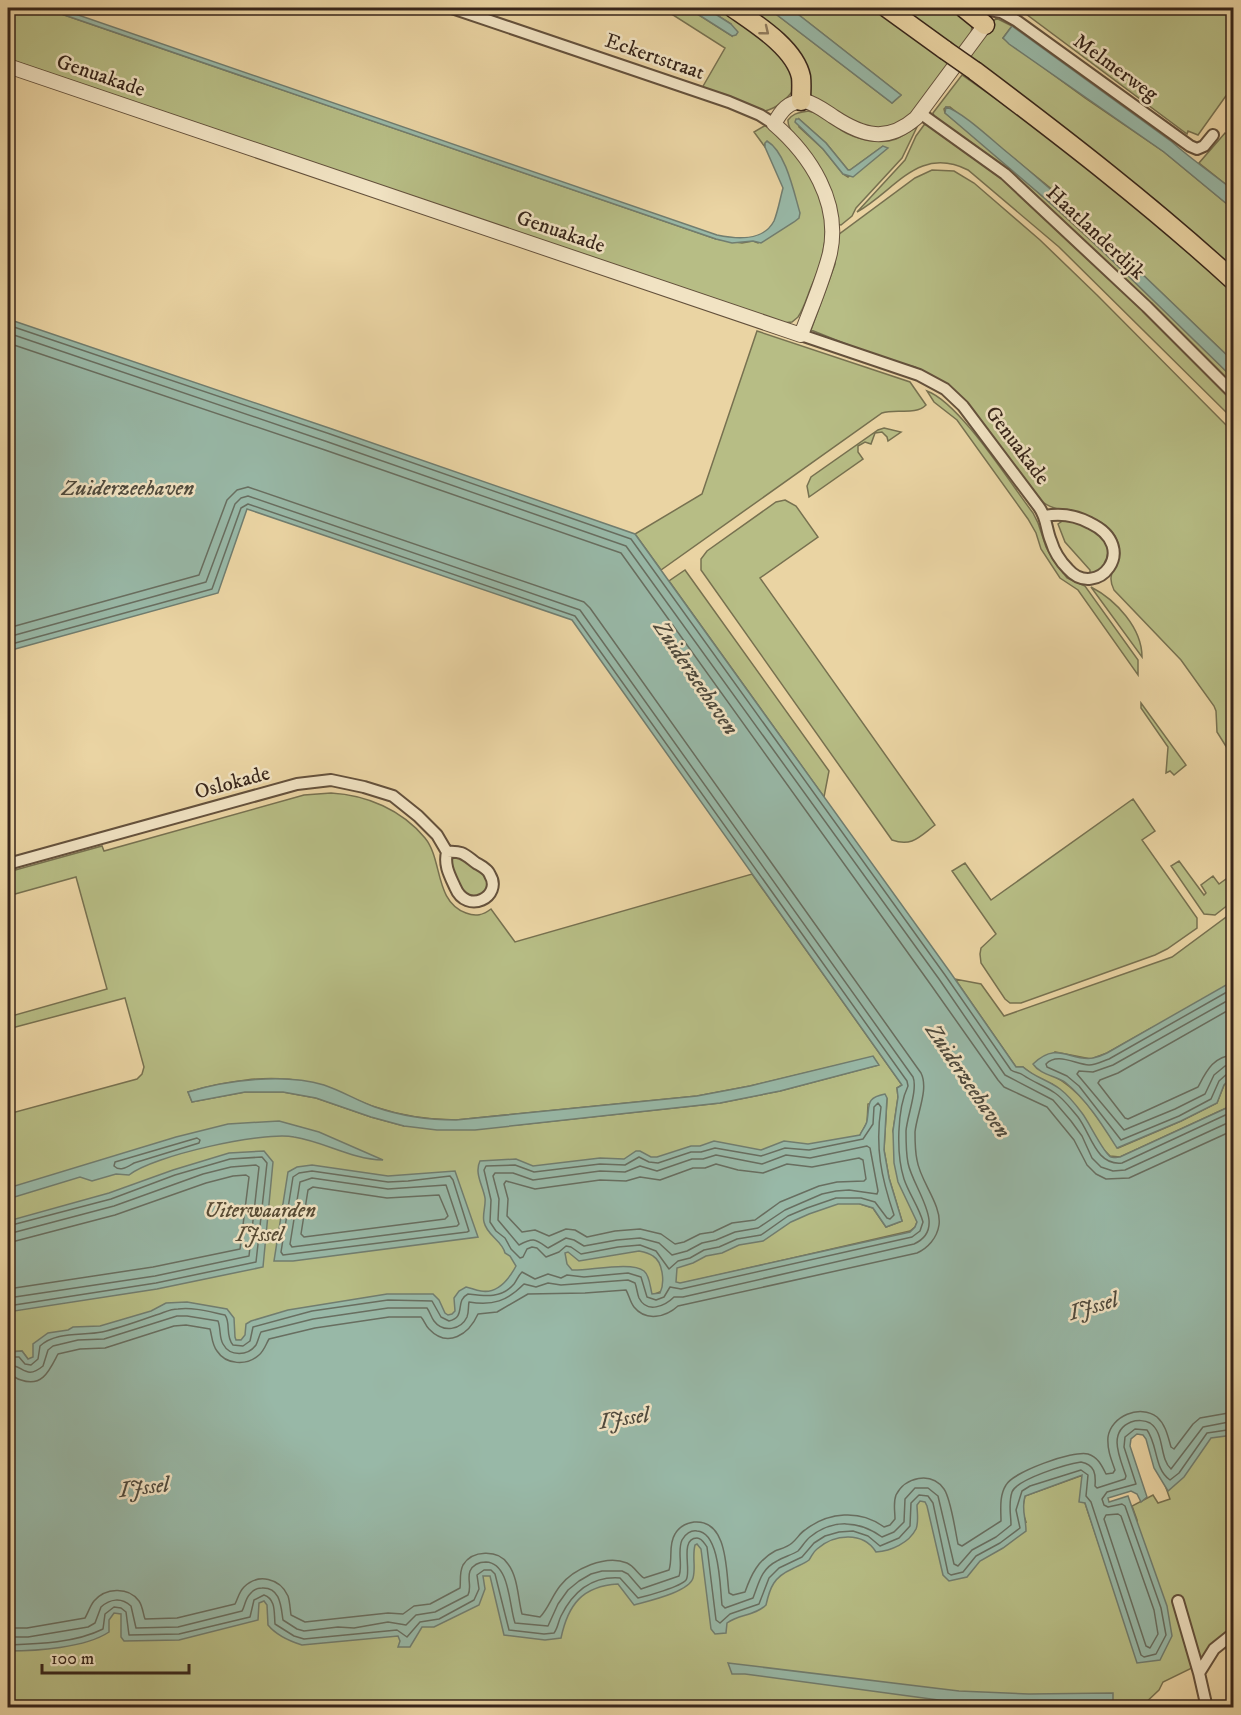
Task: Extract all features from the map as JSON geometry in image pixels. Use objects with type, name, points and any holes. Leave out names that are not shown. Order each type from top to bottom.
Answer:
[{"type":"highway","points":[[733,8],[767,32],[793,60],[801,76],[801,101]]},
{"type":"highway","points":[[887,8],[975,71],[1097,165],[1233,281]]},
{"type":"highway","points":[[964,8],[988,14]]},
{"type":"street","name":"Eckertstraat","points":[[453,8],[729,102],[760,115],[774,124]]},
{"type":"street","name":"Melmerweg","points":[[988,14],[1001,12],[1017,21],[1190,146],[1197,149],[1204,146],[1213,135]]},
{"type":"street","points":[[801,335],[830,252],[830,216],[817,174],[795,143],[774,124],[786,107],[801,101],[816,106],[856,130],[874,135],[901,129],[920,113],[988,14]]},
{"type":"street","name":"Genuakade","points":[[8,66],[919,375],[945,390],[963,406],[1045,516],[1052,545],[1073,574],[1093,579],[1112,564],[1114,549],[1107,534],[1100,528],[1067,515],[1045,516]]},
{"type":"street","name":"Haatlanderdijk","points":[[920,113],[1005,174],[1131,291],[1233,394]]},
{"type":"street","name":"Oslokade","points":[[8,864],[297,784],[331,780],[393,796],[437,834],[447,852],[444,863],[458,896],[467,902],[479,902],[487,897],[493,888],[493,880],[489,872],[461,851],[447,852]]},
{"type":"street","points":[[1178,1601],[1207,1707]]},
{"type":"street","points":[[1199,1673],[1214,1649],[1233,1633]]},
{"type":"green space","points":[[8,8],[44,8],[716,239],[758,243],[798,218],[765,143],[765,147],[754,132],[766,125],[793,150],[813,181],[820,198],[825,234],[820,265],[798,317],[792,322],[782,323],[8,59]]},
{"type":"green space","points":[[662,8],[688,8],[732,36],[731,24],[706,8],[727,8],[790,61],[795,88],[782,103],[765,111],[702,88],[725,48]]},
{"type":"green space","points":[[738,8],[768,8],[892,103],[901,95],[790,8],[871,8],[951,64],[915,113],[886,130],[859,126],[807,93],[806,79]]},
{"type":"green space","points":[[896,8],[974,8],[971,34],[960,52]]},
{"type":"green space","points":[[1018,8],[1233,8],[1233,86],[1198,135],[1188,131],[1187,134]]},
{"type":"green space","points":[[996,18],[1012,26],[1003,38],[1164,152],[1233,209],[1233,271],[1157,201],[968,58]]},
{"type":"green space","points":[[962,75],[1039,129],[1147,213],[1233,292],[1233,361],[1059,195],[950,107],[944,109],[945,113],[1020,176],[1163,309],[1233,378],[1233,388],[1151,306],[935,119],[933,113]]},
{"type":"green space","points":[[808,111],[853,136],[868,140],[890,141],[917,127],[902,158],[856,208],[852,216],[841,225],[836,224],[828,183],[789,126],[790,117]],"holes":[[[799,119],[826,143],[848,170],[883,146],[848,177],[799,127]]]},
{"type":"green space","points":[[927,124],[981,159],[1054,223],[1233,398],[1233,419],[1059,247],[968,170],[950,164],[935,163],[921,167],[857,212],[905,160],[916,136]]},
{"type":"green space","points":[[1225,133],[1233,139],[1233,190],[1199,163]]},
{"type":"green space","points":[[932,170],[954,171],[974,183],[1040,240],[1233,432],[1233,751],[1227,748],[1217,732],[1214,706],[1181,660],[1114,590],[1111,577],[1120,551],[1113,532],[1094,519],[1059,510],[1040,500],[964,399],[949,387],[915,367],[886,360],[811,330],[835,264],[838,235],[915,178]]},
{"type":"green space","points":[[757,331],[910,382],[926,405],[911,411],[882,413],[661,570],[635,534],[702,494]]},
{"type":"green space","points":[[927,391],[940,398],[954,411],[998,464],[1033,513],[1054,561],[1067,578],[1085,586],[1138,660],[1138,675],[1078,590],[1060,578],[1041,549],[1028,519],[957,420],[934,402]]},
{"type":"green space","points":[[884,428],[901,432],[888,441],[882,432],[875,433],[871,444],[865,442],[858,446],[858,452],[863,459],[809,497],[807,486],[811,477],[878,430]]},
{"type":"green space","points":[[785,500],[796,506],[818,537],[760,578],[935,825],[920,837],[910,841],[892,840],[701,570],[701,559],[707,551],[776,502]]},
{"type":"green space","points":[[1064,520],[1088,526],[1104,537],[1108,543],[1110,556],[1102,569],[1090,574],[1090,570],[1065,542],[1058,524]]},
{"type":"green space","points":[[685,570],[829,771],[824,797],[669,581]]},
{"type":"green space","points":[[1091,587],[1110,599],[1126,616],[1138,636],[1142,657]]},
{"type":"green space","points":[[1141,703],[1186,765],[1174,775],[1170,771],[1166,773],[1168,747],[1141,708]]},
{"type":"green space","name":"Uiterwaarden IJssel","points":[[331,793],[358,797],[383,806],[406,819],[431,847],[444,890],[456,907],[473,915],[485,913],[491,909],[515,942],[752,874],[902,1085],[897,1088],[898,1097],[893,1131],[917,1222],[915,1227],[910,1231],[679,1284],[655,1294],[242,1340],[28,1359],[22,1351],[8,1352],[8,1114],[137,1079],[144,1067],[125,998],[8,1029],[8,1017],[107,989],[76,877],[8,896],[8,872],[102,846],[104,851],[304,795]],"holes":[[[872,1057],[878,1065],[780,1091],[720,1103],[517,1125],[404,1126],[316,1098],[283,1092],[245,1092],[192,1102],[188,1092],[247,1080],[292,1080],[324,1087],[395,1113],[456,1120],[697,1096]],[[887,1099],[884,1150],[889,1178],[902,1221],[886,1227],[873,1208],[860,1204],[860,1135],[867,1123],[868,1104]]]},
{"type":"green space","points":[[1133,799],[1155,831],[1142,840],[1197,918],[1197,928],[1155,955],[1021,1003],[1010,1003],[981,963],[981,948],[996,934],[952,871],[965,863],[991,900]]},
{"type":"green space","points":[[458,856],[488,878],[488,889],[475,899],[461,892],[451,865],[453,857]]},
{"type":"green space","points":[[1179,861],[1204,895],[1206,893],[1201,885],[1213,876],[1219,884],[1233,874],[1233,901],[1215,915],[1204,914],[1171,866]]},
{"type":"green space","points":[[1233,912],[1233,1072],[1151,1028],[1107,1053],[1091,1059],[1055,1052],[1052,1075],[1063,1081],[1081,1098],[1118,1148],[1217,1103],[1224,1085],[1233,1076],[1233,1105],[1120,1157],[1110,1156],[1104,1150],[1052,1084],[1040,1080],[1023,1067],[1016,1067],[955,979],[981,984],[1004,1016],[1172,957]]},
{"type":"green space","points":[[1233,1392],[1233,1630],[1194,1667],[1163,1682],[1159,1690],[1141,1707],[8,1708],[8,1618],[919,1498],[1026,1522],[1022,1510],[1025,1496],[1083,1475],[1085,1503],[1125,1622],[1140,1659],[1137,1520],[1132,1506],[1153,1495],[1158,1503],[1170,1499],[1145,1429]]},
{"type":"water","points":[[44,8],[58,8],[717,235],[740,238],[756,236],[769,228],[774,221],[783,188],[765,147],[767,141],[774,146],[784,163],[800,213],[799,218],[761,243],[753,241],[732,243],[716,239]]},
{"type":"water","points":[[688,8],[706,8],[731,24],[738,32],[732,36]]},
{"type":"water","points":[[768,8],[790,8],[901,95],[892,103]]},
{"type":"water","points":[[1012,26],[1172,142],[1233,190],[1233,209],[1164,152],[1009,44],[1003,38]]},
{"type":"water","points":[[946,107],[986,134],[1122,255],[1233,361],[1233,378],[1076,225],[945,113]]},
{"type":"water","points":[[799,119],[826,143],[848,170],[883,146],[888,148],[853,177],[843,174],[823,149],[795,122]]},
{"type":"water","points":[[8,319],[635,534],[1016,1067],[1023,1067],[1066,1094],[1082,1113],[1108,1155],[1120,1157],[1233,1105],[1233,1435],[1211,1438],[1184,1477],[1168,1491],[1154,1468],[1146,1439],[1143,1435],[1137,1434],[1131,1439],[1130,1446],[1147,1497],[1141,1502],[1137,1494],[1131,1491],[1108,1498],[1109,1502],[1128,1496],[1167,1606],[1172,1636],[1160,1660],[1137,1663],[1085,1503],[1079,1502],[1082,1475],[1025,1496],[1026,1531],[980,1561],[967,1577],[949,1581],[943,1575],[927,1506],[925,1502],[920,1501],[917,1505],[916,1529],[904,1542],[888,1550],[876,1552],[870,1545],[856,1538],[840,1538],[824,1544],[805,1563],[777,1579],[762,1609],[727,1623],[726,1633],[715,1634],[711,1629],[701,1549],[697,1544],[694,1549],[693,1578],[684,1588],[634,1605],[618,1584],[595,1589],[586,1593],[573,1607],[561,1638],[545,1640],[504,1635],[490,1576],[483,1576],[485,1589],[479,1605],[434,1627],[422,1627],[410,1647],[398,1647],[400,1641],[398,1636],[302,1645],[292,1642],[268,1625],[267,1605],[264,1601],[259,1603],[258,1620],[179,1640],[124,1641],[121,1637],[121,1614],[114,1613],[109,1620],[109,1632],[87,1642],[46,1649],[8,1651],[8,1352],[22,1351],[28,1359],[33,1357],[33,1344],[48,1333],[73,1327],[100,1326],[151,1311],[166,1303],[187,1302],[227,1309],[234,1318],[236,1340],[241,1340],[245,1335],[246,1324],[251,1321],[288,1310],[387,1294],[433,1294],[439,1300],[445,1313],[452,1314],[455,1311],[454,1298],[459,1291],[466,1287],[481,1291],[498,1288],[516,1266],[486,1227],[485,1198],[478,1170],[480,1161],[516,1159],[533,1166],[600,1158],[624,1159],[636,1151],[657,1157],[714,1141],[761,1150],[784,1141],[808,1144],[860,1135],[866,1123],[871,1100],[885,1094],[887,1098],[884,1150],[889,1178],[902,1221],[886,1227],[873,1208],[860,1204],[838,1204],[791,1222],[763,1241],[739,1245],[677,1268],[676,1282],[680,1283],[910,1232],[917,1222],[898,1182],[894,1163],[893,1131],[898,1097],[897,1088],[902,1085],[572,620],[247,509],[218,593],[8,651]],"holes":[[[639,1251],[651,1255],[659,1263],[663,1278],[660,1293],[652,1294],[648,1276],[638,1268],[572,1270],[567,1264],[565,1253],[568,1252],[579,1261]]]},
{"type":"water","points":[[1233,981],[1233,1076],[1224,1085],[1217,1103],[1117,1148],[1074,1090],[1066,1083],[1040,1071],[1033,1064],[1050,1054],[1093,1058],[1107,1053]]},
{"type":"water","points":[[873,1056],[879,1065],[780,1091],[720,1103],[475,1130],[437,1130],[404,1126],[316,1098],[283,1092],[245,1092],[192,1102],[188,1092],[238,1081],[291,1079],[324,1085],[369,1105],[395,1113],[456,1120],[697,1096],[750,1086]]},
{"type":"water","points":[[279,1121],[319,1132],[383,1160],[360,1157],[294,1137],[258,1138],[183,1153],[160,1160],[129,1175],[116,1174],[92,1181],[80,1177],[8,1199],[8,1188],[176,1137],[228,1124]]},
{"type":"water","points":[[264,1151],[273,1162],[263,1267],[157,1289],[8,1312],[8,1221],[109,1193],[229,1153]]},
{"type":"water","points":[[312,1165],[388,1176],[455,1171],[478,1237],[293,1261],[274,1261],[288,1172],[297,1167]]},
{"type":"water","points":[[728,1663],[959,1691],[1029,1694],[1113,1693],[1113,1706],[1083,1708],[1081,1705],[946,1701],[732,1674]]},
{"type":"water label","name":"Zuiderzeehaven","points":[[128,487]]},
{"type":"water label","name":"Zuiderzeehaven","points":[[697,677]]},
{"type":"water label","name":"Zuiderzeehaven","points":[[969,1080]]},
{"type":"water label","name":"IJssel","points":[[1093,1305]]},
{"type":"water label","name":"IJssel","points":[[624,1417]]},
{"type":"water label","name":"IJssel","points":[[144,1486]]}]
